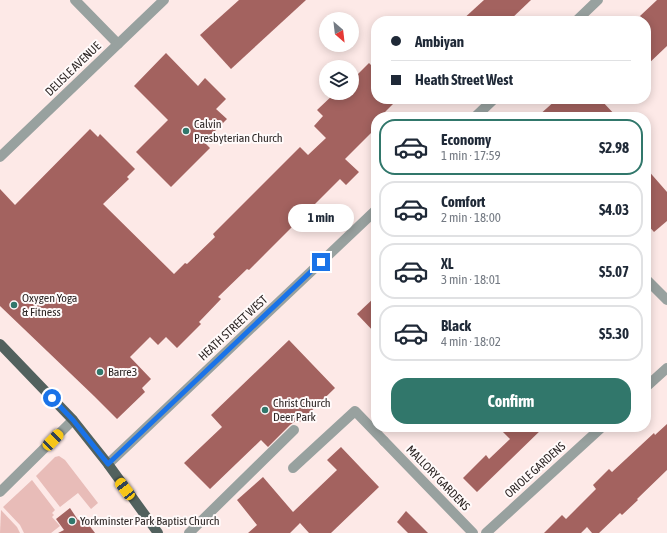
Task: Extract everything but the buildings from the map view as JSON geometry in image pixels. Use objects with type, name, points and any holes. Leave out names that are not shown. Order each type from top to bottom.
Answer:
[{"type":"main road","points":[[0,344],[73,420],[108,464],[158,533]]},
{"type":"street","points":[[75,0],[118,44]]},
{"type":"street","name":"DELISLE AVENUE","points":[[0,157],[164,0]]},
{"type":"street","points":[[581,16],[598,0]]},
{"type":"street","points":[[483,112],[490,104]]},
{"type":"street","name":"HEATH STREET WEST","points":[[108,464],[371,215]]},
{"type":"street","points":[[651,284],[667,300]]},
{"type":"street","points":[[651,382],[667,368]]},
{"type":"street","name":"MALLORY GARDENS","points":[[293,468],[355,411],[371,428]]},
{"type":"street","points":[[0,492],[73,420]]},
{"type":"street","points":[[189,533],[294,430]]},
{"type":"street","name":"MALLORY GARDENS","points":[[375,432],[473,533]]},
{"type":"street","name":"ORIOLE GARDENS","points":[[486,533],[597,432]]},
{"type":"shaded area","points":[[59,456],[65,460],[98,503],[91,509],[78,493],[60,507],[36,476],[55,457]]},
{"type":"shaded area","points":[[32,480],[55,510],[52,513],[54,515],[52,517],[60,526],[51,533],[24,533],[20,525],[3,507]]},
{"type":"shaded area","points":[[1,510],[17,527],[20,533],[0,533]]},
{"type":"place","name":"Calvin Presbyterian Church","points":[[186,131]]},
{"type":"place","name":"Oxygen Yoga & Fitness","points":[[14,305]]},
{"type":"place","name":"Barre3","points":[[100,372]]},
{"type":"place","name":"Christ Church Deer Park","points":[[265,410]]},
{"type":"place","name":"Yorkminster Park Baptist Church","points":[[72,521]]},
{"type":"route","points":[[52,398],[73,420],[108,464],[321,262]]}]
